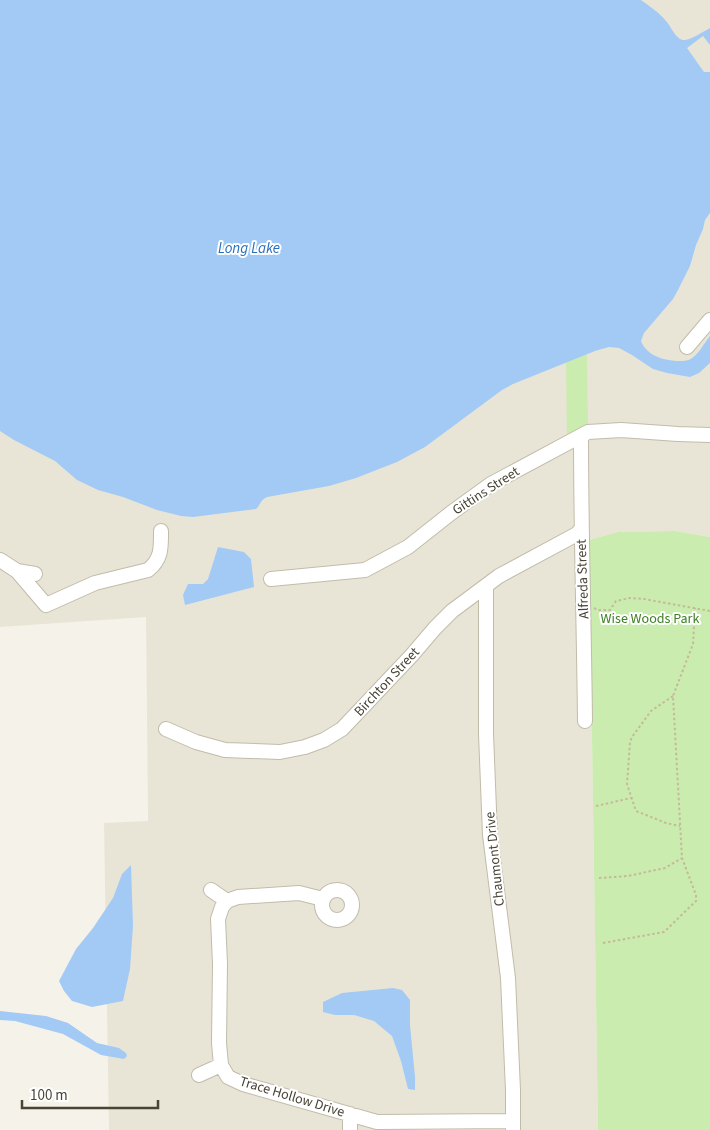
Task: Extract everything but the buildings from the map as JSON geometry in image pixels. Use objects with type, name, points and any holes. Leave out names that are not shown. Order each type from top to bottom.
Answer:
[{"type":"street","points":[[687,347],[710,320]]},
{"type":"street","name":"Gittins Street","points":[[271,579],[365,570],[408,547],[491,484],[588,432],[621,430],[710,435]]},
{"type":"street","name":"Alfreda Street","points":[[581,436],[585,721]]},
{"type":"street","name":"Birchton Street","points":[[166,729],[196,742],[225,750],[280,752],[305,747],[324,740],[342,729],[452,611],[499,576],[577,534],[582,529]]},
{"type":"street","points":[[0,560],[17,571],[46,605],[96,584],[148,570],[154,566],[160,556],[161,531]]},
{"type":"street","points":[[17,571],[35,574]]},
{"type":"street","name":"Chaumont Drive","points":[[486,587],[486,728],[490,835],[508,978],[513,1126]]},
{"type":"street","points":[[211,890],[227,901]]},
{"type":"street","points":[[199,1075],[221,1065],[219,1043],[220,964],[218,919],[222,907],[227,901],[238,896],[299,893],[323,900]]},
{"type":"street","name":"Trace Hollow Drive","points":[[221,1065],[228,1077],[242,1084],[377,1122],[513,1126]]},
{"type":"street","points":[[350,1114],[350,1130]]},
{"type":"path","points":[[584,604],[598,610],[610,610],[616,601],[630,598],[710,611]]},
{"type":"path","points":[[603,943],[664,932],[696,901],[696,895],[682,858],[673,696],[693,644],[695,608]]},
{"type":"path","points":[[673,696],[651,711],[631,739],[627,784],[634,810],[666,823],[680,826]]},
{"type":"path","points":[[596,806],[631,798]]},
{"type":"path","points":[[599,878],[628,876],[665,868],[682,858]]},
{"type":"shaded area","points":[[513,0],[710,0],[710,537],[675,531],[618,532],[589,540],[598,1130],[109,1130],[104,823],[148,821],[146,617],[0,627],[0,268]]},
{"type":"green space","points":[[587,354],[588,425],[567,440],[566,362]]},
{"type":"green space","name":"Wise Woods Park","points":[[675,531],[710,537],[710,1130],[598,1130],[589,540],[618,532]]},
{"type":"water","name":"Long Lake","points":[[0,0],[641,0],[654,9],[668,23],[676,36],[682,40],[691,39],[710,28],[710,45],[703,36],[687,48],[704,72],[710,72],[710,213],[705,220],[690,266],[678,290],[673,299],[644,333],[641,341],[651,354],[666,360],[683,361],[695,356],[710,336],[710,363],[699,373],[690,377],[653,369],[619,348],[609,347],[595,351],[502,390],[425,447],[397,462],[329,486],[267,497],[256,509],[193,517],[181,516],[98,490],[77,480],[55,461],[0,431]]},
{"type":"water","points":[[218,547],[244,552],[251,559],[254,587],[185,605],[183,595],[188,584],[203,584],[208,579]]},
{"type":"water","points":[[131,865],[133,926],[130,969],[123,1001],[92,1007],[72,1001],[59,981],[76,949],[113,898],[122,874]]},
{"type":"water","points":[[393,988],[402,990],[410,1000],[415,1090],[408,1089],[392,1036],[374,1021],[354,1015],[335,1015],[323,1012],[323,1002],[342,993]]},
{"type":"water","points":[[0,1011],[46,1016],[68,1023],[97,1043],[119,1048],[127,1056],[124,1059],[101,1055],[63,1034],[15,1021],[0,1020]]}]
